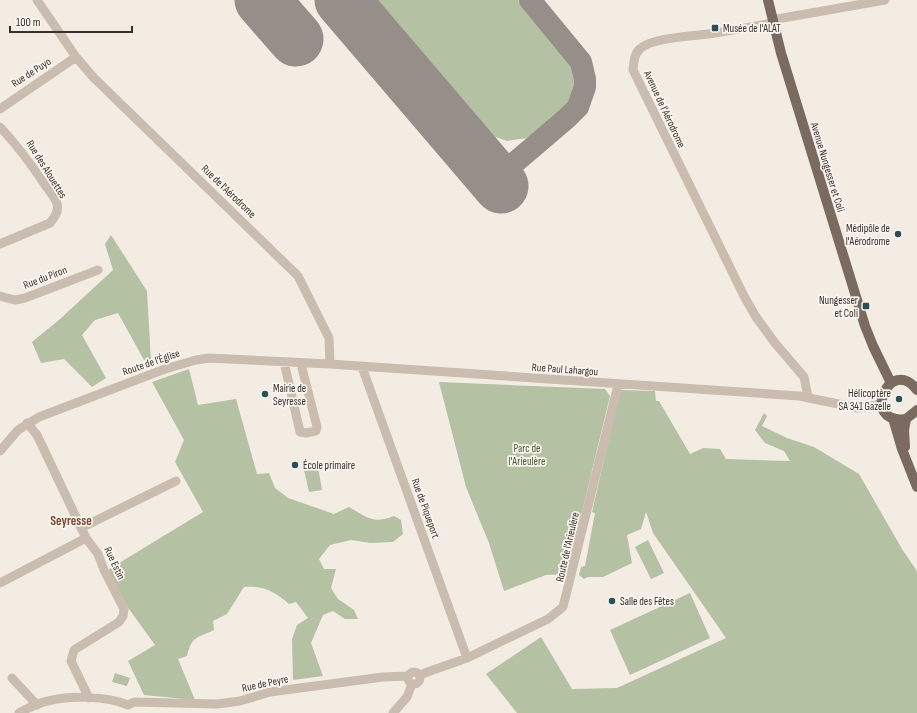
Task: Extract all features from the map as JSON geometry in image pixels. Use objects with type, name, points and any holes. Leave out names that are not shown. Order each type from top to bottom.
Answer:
[{"type":"main road","name":"Avenue Nungesser et Coli","points":[[768,0],[773,22],[865,326],[891,383]]},
{"type":"main road","points":[[917,390],[908,382],[902,381],[891,383],[883,392],[882,404],[884,410],[893,418],[902,449],[917,487]]},
{"type":"main road","points":[[893,418],[906,419],[917,410]]},
{"type":"main road","points":[[906,419],[905,442],[909,465]]},
{"type":"street","name":"Avenue de l'Aérodrome","points":[[804,396],[804,377],[775,343],[756,317],[744,296],[633,70],[634,57],[640,48],[647,44],[773,22],[777,19],[883,0]]},
{"type":"street","name":"Rue de l'Aérodrome","points":[[37,2],[76,57],[298,276],[329,338],[330,364]]},
{"type":"street","name":"Rue de Puyo","points":[[0,109],[76,57]]},
{"type":"street","name":"Rue des Alouettes","points":[[0,127],[17,144],[57,204],[58,212],[50,222],[0,244]]},
{"type":"street","name":"Rue du Piron","points":[[0,296],[15,300],[25,298],[98,270]]},
{"type":"street","name":"Route de l'Église","points":[[0,451],[18,430],[28,423],[52,411],[143,376],[196,360],[209,358],[330,364]]},
{"type":"street","points":[[284,362],[300,432],[306,433],[316,431],[317,427],[302,368],[303,363]]},
{"type":"street","name":"Rue Paul Lahargou","points":[[330,364],[618,385],[804,396],[858,408],[882,404]]},
{"type":"street","name":"Rue de Piqueport","points":[[362,367],[467,658]]},
{"type":"street","name":"Route de l'Arieulère","points":[[467,658],[548,619],[563,608],[618,385]]},
{"type":"street","name":"Rue Estin","points":[[28,423],[38,435],[81,528],[86,538],[98,554],[104,570],[124,609],[123,616],[119,622],[74,650],[71,661],[89,698]]},
{"type":"street","points":[[81,528],[176,481]]},
{"type":"street","points":[[0,583],[86,538]]},
{"type":"street","name":"Rue de Peyre","points":[[126,709],[131,703],[143,702],[217,704],[240,701],[277,691],[383,677],[410,680],[415,672],[419,675],[467,658]]},
{"type":"street","points":[[12,678],[37,705]]},
{"type":"street","points":[[393,713],[406,696],[410,680]]},
{"type":"street","points":[[19,713],[48,700],[89,698],[108,699],[126,709]]},
{"type":"green space","points":[[375,0],[518,0],[570,62],[576,76],[573,98],[564,109],[527,138],[507,141],[493,136]]},
{"type":"green space","points":[[111,235],[147,291],[151,361],[144,360],[118,313],[95,320],[82,335],[106,378],[92,387],[64,359],[41,363],[32,342],[60,319],[113,270],[105,244]]},
{"type":"green space","points":[[189,369],[198,405],[236,399],[257,474],[269,473],[275,488],[288,498],[334,514],[349,507],[371,519],[381,520],[394,516],[401,520],[403,534],[393,542],[371,543],[351,540],[330,545],[319,559],[324,569],[336,569],[331,588],[338,599],[354,610],[358,619],[345,619],[333,611],[323,615],[311,643],[323,676],[293,680],[292,639],[297,625],[308,618],[296,602],[289,604],[274,593],[257,587],[244,587],[227,614],[213,621],[214,630],[196,638],[191,644],[187,656],[178,659],[195,700],[144,695],[128,661],[155,645],[129,609],[106,571],[203,512],[175,462],[184,440],[152,382]]},
{"type":"green space","name":"Parc de l'Arieulère","points":[[439,382],[605,389],[610,396],[567,574],[546,575],[504,591],[489,543],[466,487]]},
{"type":"green space","points":[[620,390],[655,391],[656,401],[659,401],[690,454],[703,448],[720,449],[726,459],[790,461],[784,451],[765,443],[755,430],[764,413],[767,416],[762,426],[787,438],[814,447],[859,474],[902,549],[917,571],[917,713],[517,713],[486,674],[541,637],[572,689],[617,688],[726,638],[653,533],[646,512],[641,529],[627,535],[632,563],[603,577],[588,577],[584,579],[579,575],[581,567],[585,566],[595,513],[592,512]]},
{"type":"green space","points":[[318,467],[322,490],[309,492],[304,470]]},
{"type":"green space","points":[[648,540],[664,573],[651,579],[635,547]]},
{"type":"green space","points":[[690,593],[710,638],[630,675],[610,630]]},
{"type":"green space","points":[[115,673],[130,678],[127,686],[112,682]]},
{"type":"taxiway","points":[[473,151],[491,170],[500,172],[505,171],[578,107],[585,87],[585,79],[581,62],[530,0]]},
{"type":"runway","points":[[262,0],[296,39]]},
{"type":"runway","points":[[342,0],[501,186]]},
{"type":"place","name":"Musée de l'ALAT","points":[[715,28]]},
{"type":"place","name":"Médipôle de l'Aérodrome","points":[[898,234]]},
{"type":"place","name":"Nungesser et Coli","points":[[866,306]]},
{"type":"place","name":"Mairie de Seyresse","points":[[265,394]]},
{"type":"place","name":"Hélicoptère SA 341 Gazelle","points":[[899,399]]},
{"type":"place","name":"École primaire","points":[[295,465]]},
{"type":"place","name":"Salle des Fêtes","points":[[612,601]]},
{"type":"district","name":"Seyresse","points":[[71,520]]}]
